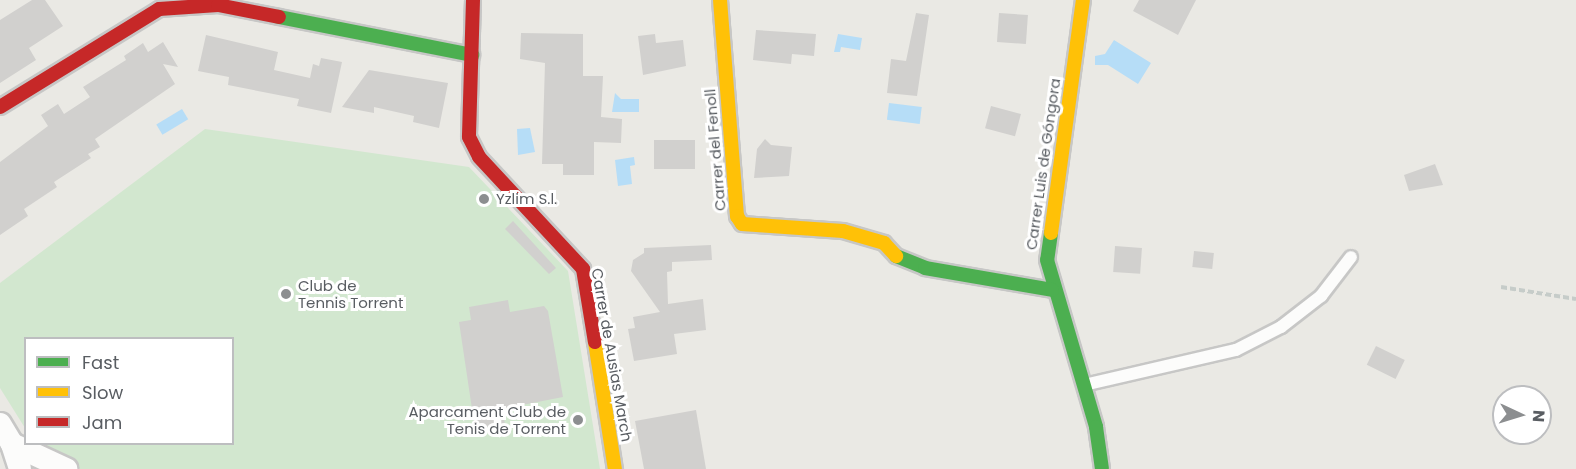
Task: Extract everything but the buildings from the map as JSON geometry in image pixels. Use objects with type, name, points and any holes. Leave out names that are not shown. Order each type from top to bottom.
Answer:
[{"type":"street","name":"Carrer de Ausias March","points":[[473,0],[469,137],[479,157],[583,269],[615,469]]},
{"type":"street","name":"Carrer del Fenoll","points":[[720,0],[737,216],[742,224],[843,231],[884,243],[900,260],[925,268],[1052,290]]},
{"type":"street","name":"Carrer Luis de Góngora","points":[[1083,0],[1047,260],[1052,290],[1083,386],[1102,469]]},
{"type":"street","points":[[0,107],[159,9],[188,4],[218,5],[472,55]]},
{"type":"street","points":[[0,424],[12,444],[20,469]]},
{"type":"street","points":[[12,444],[66,469]]},
{"type":"lane","points":[[1083,386],[1236,350],[1281,327],[1321,296],[1351,257]]},
{"type":"path","points":[[1501,286],[1576,299]]},
{"type":"green space","name":"Club de Tennis Torrent","points":[[205,129],[469,167],[568,271],[600,469],[80,469],[44,445],[234,445],[234,337],[24,337],[24,426],[0,388],[0,283]]},
{"type":"water","points":[[838,34],[862,38],[860,50],[841,47],[840,52],[834,52]]},
{"type":"water","points":[[1114,40],[1151,63],[1138,84],[1108,65],[1095,65],[1095,56],[1105,54]]},
{"type":"water","points":[[615,93],[621,99],[639,99],[639,112],[612,112]]},
{"type":"water","points":[[889,103],[922,107],[920,124],[887,120]]},
{"type":"water","points":[[182,109],[188,119],[162,135],[156,124]]},
{"type":"water","points":[[530,128],[535,152],[518,155],[517,129]]},
{"type":"water","points":[[634,157],[635,165],[630,166],[632,184],[618,186],[615,160]]},
{"type":"traffic: fast","points":[[279,17],[472,55]]},
{"type":"traffic: fast","points":[[1051,233],[1047,260],[1096,427],[1102,469]]},
{"type":"traffic: fast","points":[[896,256],[925,268],[1052,290]]},
{"type":"traffic: slow","points":[[720,0],[737,216],[742,224],[843,231],[884,243],[896,256]]},
{"type":"traffic: slow","points":[[1051,233],[1083,0]]},
{"type":"traffic: slow","points":[[595,342],[615,469]]},
{"type":"traffic: jam","points":[[473,0],[469,137],[479,157],[583,269],[595,342]]},
{"type":"traffic: jam","points":[[0,107],[159,9],[218,5],[279,17]]},
{"type":"place","name":"Yzlim S.l.","points":[[484,199]]},
{"type":"place","name":"Club de Tennis Torrent","points":[[286,294]]},
{"type":"place","name":"Aparcament Club de Tenis de Torrent","points":[[578,420]]}]
